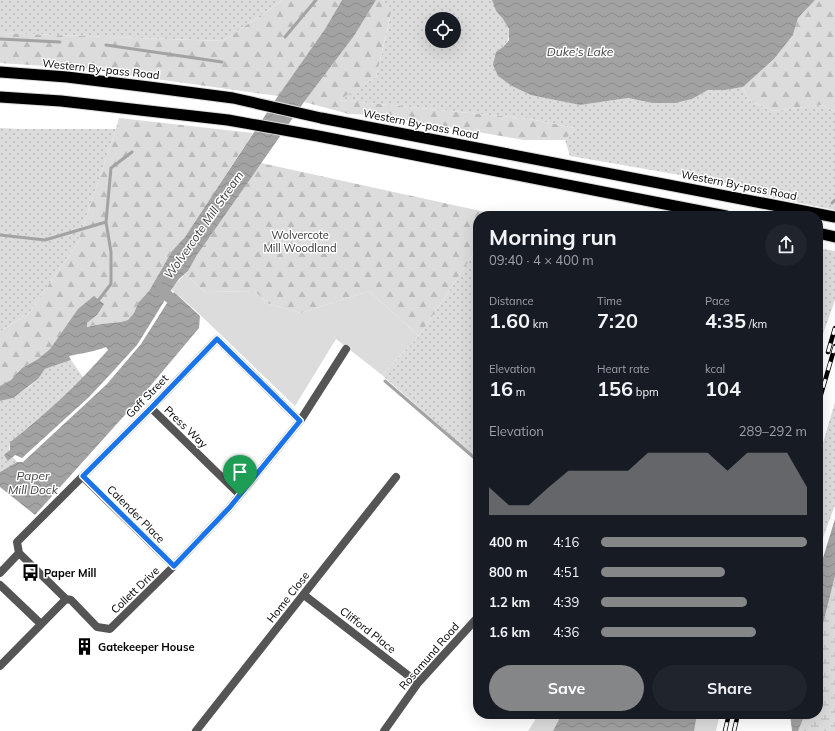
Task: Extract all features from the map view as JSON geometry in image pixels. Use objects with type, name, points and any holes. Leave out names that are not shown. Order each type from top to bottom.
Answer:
[{"type":"highway","name":"Western By-pass Road","points":[[0,72],[67,77],[149,86],[233,98],[321,118],[805,211]]},
{"type":"highway","points":[[0,97],[228,120],[318,136],[700,211]]},
{"type":"highway","name":"Western By-pass Road","points":[[823,215],[835,217]]},
{"type":"highway","points":[[823,234],[835,237]]},
{"type":"street","name":"Goff Street","points":[[19,552],[17,542],[151,408],[217,339],[300,421]]},
{"type":"street","name":"Collett Drive","points":[[66,598],[71,600],[98,627],[110,629],[174,566],[240,496],[300,421],[346,350]]},
{"type":"street","name":"Press Way","points":[[151,408],[240,496]]},
{"type":"street","name":"Calender Place","points":[[83,476],[174,566]]},
{"type":"street","name":"Home Close","points":[[196,731],[396,477]]},
{"type":"street","points":[[0,573],[19,552],[66,598],[0,666]]},
{"type":"street","points":[[0,585],[41,624]]},
{"type":"street","name":"Clifford Place","points":[[304,595],[418,683]]},
{"type":"street","name":"Rosamund Road","points":[[384,731],[418,683],[473,622]]},
{"type":"green space","points":[[0,0],[283,0],[223,41],[0,33]]},
{"type":"green space","points":[[283,0],[342,0],[325,29],[278,96],[77,68],[0,63],[0,33],[223,41]]},
{"type":"green space","points":[[376,0],[383,0],[391,13],[376,77],[339,100],[530,119],[575,128],[565,140],[524,140],[377,115],[349,114],[304,102],[354,36]]},
{"type":"green space","points":[[383,0],[492,0],[497,12],[509,30],[509,38],[507,42],[496,52],[558,100],[580,105],[628,98],[652,103],[692,99],[708,90],[725,90],[743,87],[748,100],[774,111],[821,105],[835,111],[835,210],[765,196],[761,189],[570,156],[565,140],[575,128],[530,119],[338,100],[376,77],[391,14]]},
{"type":"green space","points":[[815,0],[835,0],[835,111],[821,105],[774,111],[748,100],[743,87],[774,59],[793,35],[798,18]]},
{"type":"green space","points":[[119,118],[253,133],[185,237],[172,251],[149,291],[138,303],[134,313],[128,320],[86,327],[87,323],[97,315],[99,310],[78,310],[50,349],[38,359],[22,368],[11,380],[0,386],[0,332],[29,313],[77,244]]},
{"type":"green space","points":[[0,128],[116,129],[77,244],[29,313],[0,332]]},
{"type":"green space","name":"Wolvercote Mill Woodland","points":[[261,163],[481,211],[473,211],[473,255],[419,336],[369,291],[301,313],[269,304],[254,291],[205,292],[185,274]]},
{"type":"green space","points":[[823,249],[835,251],[835,300],[823,334]]},
{"type":"green space","points":[[473,255],[473,456],[382,375],[419,336]]},
{"type":"green space","points":[[185,274],[205,292],[254,291],[269,304],[301,313],[369,291],[419,336],[382,375],[336,339],[295,406],[171,289]]},
{"type":"green space","points":[[71,360],[83,377],[48,411],[10,442],[8,461],[13,457],[17,462],[0,472],[0,401],[13,398],[30,386],[38,379],[45,369]]},
{"type":"green space","points":[[835,402],[835,505],[823,537],[823,443]]},
{"type":"green space","points":[[835,576],[835,731],[798,731],[802,719],[823,719],[823,624]]},
{"type":"green space","points":[[536,719],[719,719],[716,731],[528,731]]},
{"type":"water","name":"Wolvercote Mill Stream","points":[[342,0],[376,0],[354,36],[304,102],[197,255],[188,271],[179,279],[171,290],[137,345],[89,397],[22,458],[15,455],[8,461],[4,455],[10,450],[10,442],[61,399],[108,350],[106,347],[69,356],[71,360],[45,369],[38,379],[13,398],[0,401],[0,386],[11,380],[22,368],[38,359],[50,349],[78,309],[94,296],[104,304],[97,315],[87,323],[87,327],[128,320],[134,313],[138,303],[149,291],[172,251],[185,237],[278,96],[325,29]]},
{"type":"water","name":"Duke's Lake","points":[[492,0],[815,0],[798,18],[793,35],[774,59],[743,87],[725,90],[708,90],[692,99],[675,103],[652,103],[628,98],[580,105],[531,95],[512,86],[498,76],[493,65],[496,52],[509,40],[509,29],[496,11]]},
{"type":"water","name":"Paper Mill Dock","points":[[174,292],[200,316],[199,328],[141,397],[35,515],[0,487],[0,472],[17,462],[23,462],[107,384],[141,344]]},
{"type":"water","points":[[835,519],[835,576],[823,624],[823,558]]},
{"type":"water","points":[[559,719],[696,719],[694,731],[553,731]]},
{"type":"water","points":[[791,719],[803,719],[798,731],[792,731]]},
{"type":"waterway","points":[[285,37],[316,0]]},
{"type":"waterway","points":[[0,39],[60,42]]},
{"type":"waterway","points":[[106,45],[222,62]]},
{"type":"waterway","points":[[97,302],[111,284],[111,252],[106,222],[111,168],[132,152]]},
{"type":"waterway","points":[[832,203],[835,200]]},
{"type":"waterway","points":[[0,235],[45,240],[106,222]]},
{"type":"waterway","points":[[161,289],[170,298]]},
{"type":"waterway","points":[[385,381],[473,457]]},
{"type":"railway","points":[[828,352],[835,328]]},
{"type":"railway","points":[[823,388],[835,346]]},
{"type":"railway","points":[[725,731],[728,719]]},
{"type":"railway","points":[[734,731],[737,719]]},
{"type":"place","name":"Paper Mill","points":[[31,573]]},
{"type":"place","name":"Gatekeeper House","points":[[85,647]]},
{"type":"route","points":[[217,339],[300,421],[240,496],[174,566],[83,476],[217,339]]}]
